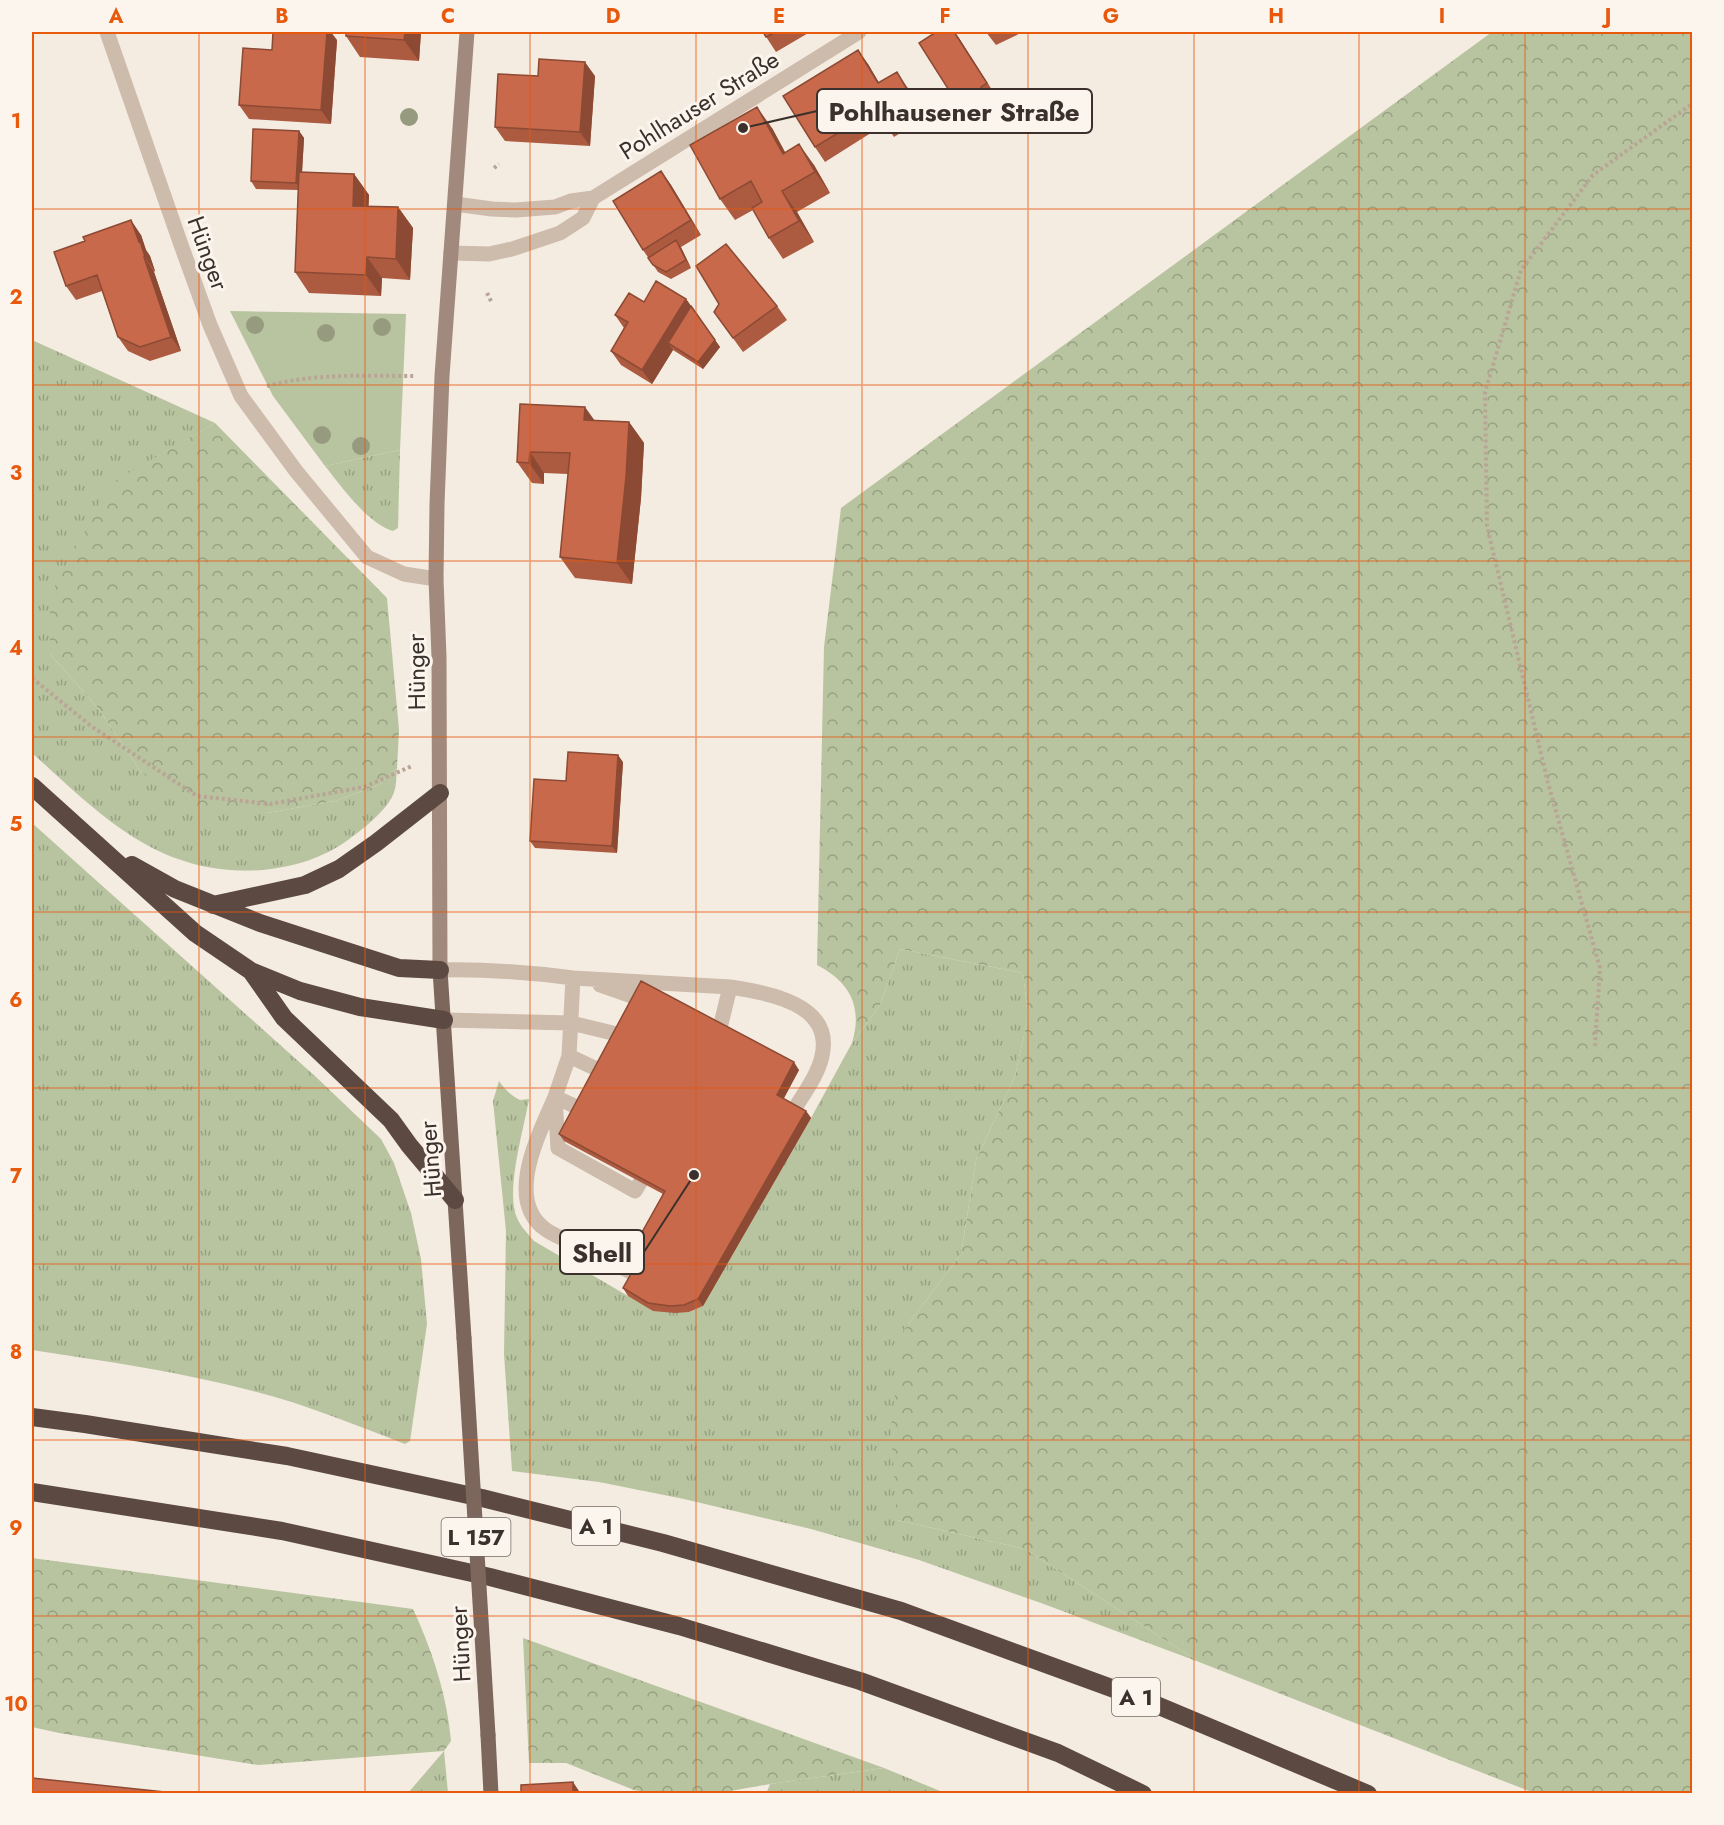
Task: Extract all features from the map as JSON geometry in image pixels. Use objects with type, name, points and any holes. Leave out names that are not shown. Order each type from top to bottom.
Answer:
[{"type":"highway","points":[[32,786],[195,933],[251,971],[300,991],[360,1007],[444,1020]]},
{"type":"highway","points":[[213,905],[305,885],[339,869],[440,793]]},
{"type":"highway","points":[[96,844],[175,889],[260,923],[399,968],[440,970]]},
{"type":"highway","points":[[251,971],[284,1018],[391,1120],[455,1200]]},
{"type":"highway","name":"A 1","points":[[32,1418],[85,1424],[287,1456],[482,1498],[674,1546],[901,1611],[1147,1701],[1368,1794]]},
{"type":"highway","points":[[32,1492],[282,1531],[490,1577],[679,1626],[871,1685],[1058,1754],[1143,1794]]},
{"type":"main road","name":"Hünger","points":[[467,32],[442,376],[436,579],[440,754],[440,970],[491,1794]]},
{"type":"street","name":"Hünger","points":[[107,32],[183,253],[210,325],[241,396],[296,471],[367,557],[404,574],[436,579]]},
{"type":"street","name":"Pohlhauser Straße","points":[[455,204],[516,210],[555,207],[571,201],[593,198],[860,32]]},
{"type":"street","name":"Pohlhauser Straße","points":[[451,253],[489,254],[560,233],[583,218],[593,198]]},
{"type":"street","points":[[440,970],[525,971],[578,979],[730,987],[760,992],[790,1001],[809,1012],[820,1027],[823,1040],[822,1055],[817,1070],[794,1110]]},
{"type":"street","points":[[578,979],[640,999]]},
{"type":"street","points":[[578,979],[571,1023],[569,1056],[555,1097],[532,1149],[527,1178],[527,1199],[531,1213],[544,1228],[639,1276]]},
{"type":"street","points":[[720,1028],[730,987]]},
{"type":"street","points":[[444,1020],[571,1023],[621,1035]]},
{"type":"street","points":[[569,1056],[601,1071]]},
{"type":"street","points":[[555,1097],[581,1109]]},
{"type":"street","points":[[555,1097],[558,1148],[635,1191],[641,1182]]},
{"type":"path","points":[[1595,1047],[1600,968],[1548,783],[1487,526],[1485,392],[1521,270],[1593,175],[1692,104]]},
{"type":"path","points":[[494,168],[499,164]]},
{"type":"path","points":[[487,293],[492,303]]},
{"type":"path","points":[[262,388],[287,381],[336,375],[412,376]]},
{"type":"path","points":[[32,678],[91,726],[198,796],[270,804],[364,787],[440,754]]},
{"type":"green space","points":[[1492,32],[1692,32],[1692,1793],[1534,1793],[1199,1662],[1025,1549],[897,1520],[891,1426],[903,1331],[961,1254],[976,1160],[1015,1076],[1028,1017],[1023,973],[900,949],[880,1005],[852,1043],[856,1018],[851,997],[838,979],[817,965],[824,647],[841,508]]},
{"type":"green space","points":[[230,311],[406,314],[400,450],[325,466],[273,396]]},
{"type":"green space","points":[[32,340],[215,423],[111,484],[50,654],[98,708],[141,772],[267,813],[335,801],[379,785],[397,768],[394,792],[385,808],[354,836],[329,852],[286,867],[263,870],[226,870],[193,864],[163,853],[135,838],[83,799],[32,753]]},
{"type":"green space","points":[[215,423],[387,598],[399,730],[397,768],[379,785],[335,801],[267,813],[191,807],[141,772],[98,708],[50,654],[50,595],[111,483]]},
{"type":"green space","points":[[400,450],[398,528],[393,531],[383,527],[365,512],[325,466]]},
{"type":"green space","points":[[32,823],[316,1077],[381,1139],[394,1163],[411,1213],[421,1259],[427,1324],[410,1441],[405,1444],[292,1402],[226,1384],[32,1350]]},
{"type":"green space","points":[[900,949],[1023,973],[1028,1017],[1015,1076],[976,1160],[961,1254],[903,1331],[897,1520],[1025,1549],[1199,1662],[919,1560],[811,1529],[684,1499],[599,1482],[512,1471],[504,1354],[506,1231],[493,1101],[499,1081],[506,1090],[520,1100],[529,1099],[514,1177],[514,1207],[520,1224],[534,1241],[628,1296],[689,1312],[703,1306],[852,1043],[880,1005]]},
{"type":"green space","points":[[32,1558],[413,1609],[438,1673],[451,1741],[444,1751],[258,1765],[32,1727]]},
{"type":"green space","points":[[523,1638],[884,1768],[719,1793],[658,1794],[634,1790],[566,1763],[529,1763]]},
{"type":"green space","points":[[444,1751],[448,1793],[408,1793]]},
{"type":"green space","points":[[884,1768],[945,1793],[766,1794],[770,1784]]},
{"type":"building","points":[[273,32],[327,32],[321,110],[239,105],[243,48],[272,50]]},
{"type":"building","points":[[346,32],[405,32],[404,40],[346,36]]},
{"type":"building","points":[[763,32],[776,32],[766,37]]},
{"type":"building","points":[[936,32],[954,32],[987,83],[981,87],[984,93],[966,104],[962,99],[957,103],[919,43]]},
{"type":"building","points":[[858,50],[878,83],[897,72],[915,103],[884,123],[876,110],[815,147],[783,96]]},
{"type":"building","points":[[539,59],[585,62],[580,132],[495,127],[498,74],[538,76]]},
{"type":"building","points":[[757,107],[783,154],[799,144],[815,172],[782,191],[799,221],[769,238],[752,208],[762,202],[751,181],[720,199],[690,145]]},
{"type":"building","points":[[253,129],[299,131],[296,183],[251,181]]},
{"type":"building","points":[[661,171],[691,220],[643,250],[613,201]]},
{"type":"building","points":[[299,172],[354,174],[353,206],[398,207],[396,259],[367,257],[366,275],[295,272]]},
{"type":"building","points":[[131,220],[171,337],[140,347],[118,337],[97,275],[66,286],[54,252],[85,241],[83,237]]},
{"type":"building","points":[[676,240],[686,260],[666,272],[653,265],[648,258]]},
{"type":"building","points":[[726,244],[777,306],[733,338],[714,312],[719,304],[696,266]]},
{"type":"building","points":[[656,281],[686,299],[642,370],[611,351],[628,322],[615,315],[629,293],[644,302]]},
{"type":"building","points":[[691,306],[715,340],[698,362],[668,343]]},
{"type":"building","points":[[520,404],[585,407],[584,420],[629,422],[617,563],[560,557],[570,453],[530,452],[529,463],[517,462]]},
{"type":"building","points":[[568,752],[618,755],[612,846],[530,841],[534,779],[566,781]]},
{"type":"building","points":[[641,981],[794,1062],[777,1095],[806,1111],[698,1299],[684,1305],[648,1303],[623,1288],[645,1249],[636,1243],[665,1191],[559,1134]]},
{"type":"building","points":[[32,1778],[184,1794],[32,1794]]},
{"type":"building","points":[[573,1782],[573,1794],[521,1794],[521,1785]]},
{"type":"place","name":"Pohlhausener Straße","points":[[743,128]]},
{"type":"place","name":"Shell","points":[[694,1175]]}]
